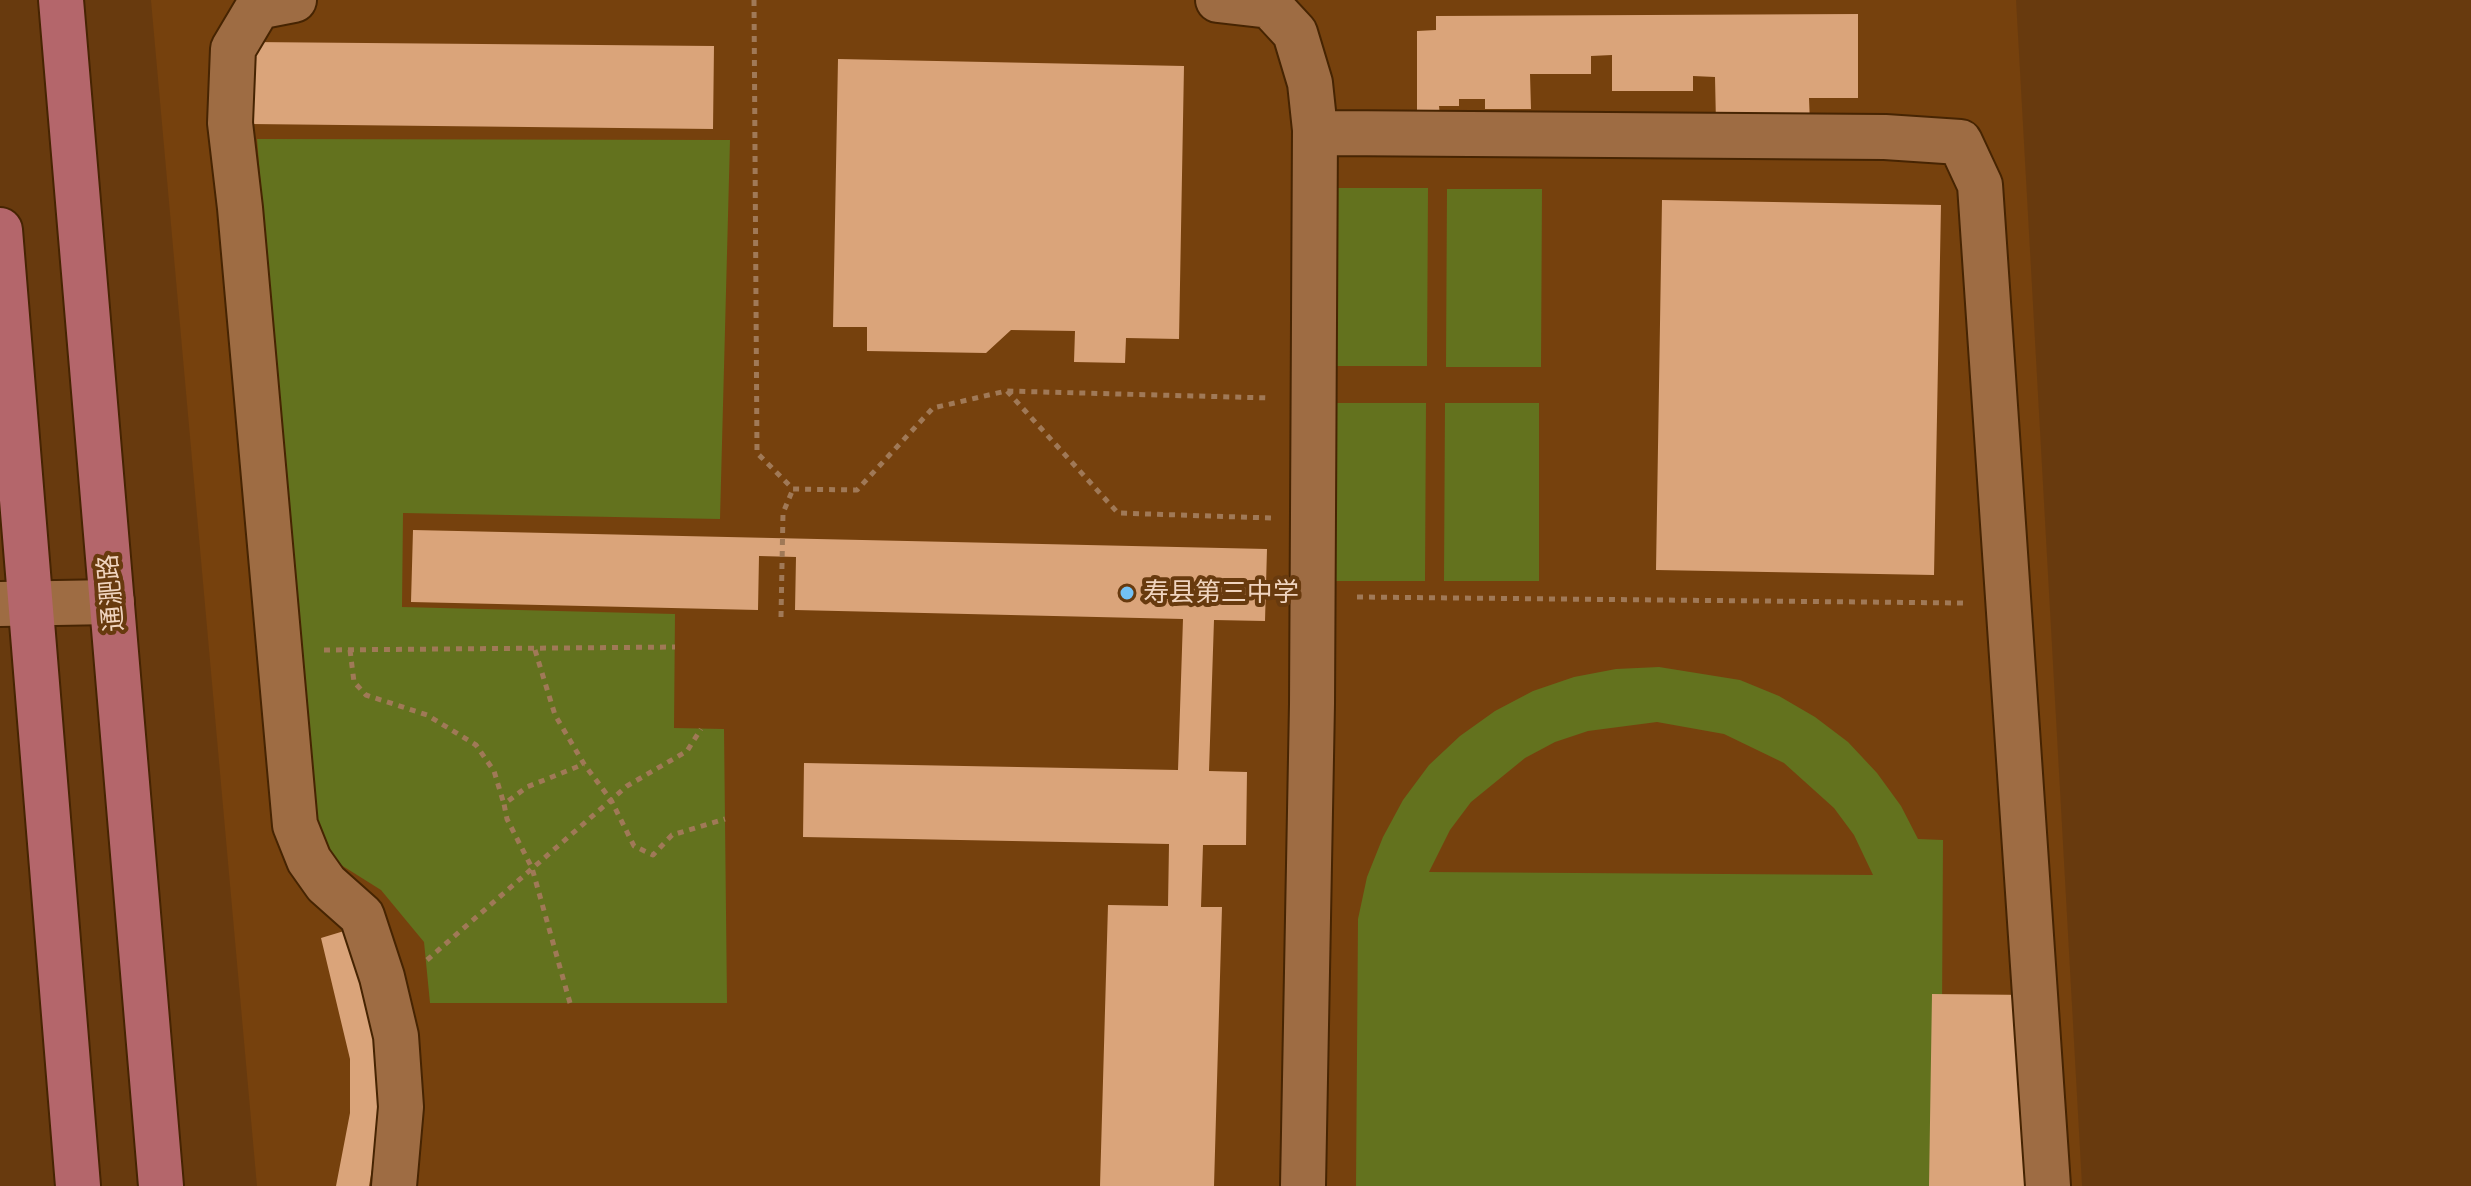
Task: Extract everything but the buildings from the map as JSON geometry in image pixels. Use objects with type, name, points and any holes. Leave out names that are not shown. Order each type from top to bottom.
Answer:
[{"type":"main road","name":"通淝路","points":[[61,0],[161,1186]]},
{"type":"main road","points":[[0,230],[16,604],[78,1186]]},
{"type":"street","points":[[294,0],[258,7],[233,49],[230,123],[295,825],[309,860],[326,884],[362,916],[396,1036],[401,1107],[394,1186]]},
{"type":"street","points":[[1218,0],[1270,6],[1295,33],[1310,83],[1315,130],[1313,520],[1303,1186]]},
{"type":"street","points":[[1332,133],[1885,137],[1960,142],[1980,185],[2048,1186]]},
{"type":"street","points":[[16,604],[112,602]]},
{"type":"path","points":[[754,0],[757,453],[793,489],[857,490],[933,408],[1006,391],[1313,399]]},
{"type":"path","points":[[1006,391],[1118,513],[1313,520]]},
{"type":"path","points":[[781,617],[783,513],[793,489]]},
{"type":"path","points":[[1312,596],[2008,603]]},
{"type":"path","points":[[280,650],[675,647]]},
{"type":"path","points":[[350,650],[354,682],[366,695],[427,715],[476,745],[494,771],[507,819],[532,868],[570,1003]]},
{"type":"path","points":[[535,650],[555,715],[584,764],[611,800],[634,846],[653,855],[672,835],[725,819]]},
{"type":"path","points":[[427,960],[611,800],[687,751],[701,729]]},
{"type":"path","points":[[504,804],[527,787],[584,764]]},
{"type":"shaded area","name":"寿县第三中学","points":[[151,0],[2016,0],[2082,1186],[257,1186]]},
{"type":"green space","points":[[257,139],[730,140],[720,519],[403,513],[402,607],[675,614],[674,728],[724,729],[727,1003],[430,1003],[424,942],[381,890],[314,848]]},
{"type":"green space","points":[[1333,188],[1428,188],[1427,366],[1332,366]]},
{"type":"green space","points":[[1447,189],[1542,189],[1541,367],[1446,367]]},
{"type":"green space","points":[[1331,403],[1426,403],[1425,581],[1330,581]]},
{"type":"green space","points":[[1445,403],[1539,403],[1539,581],[1444,581]]},
{"type":"green space","points":[[1659,667],[1740,680],[1779,696],[1815,717],[1848,742],[1877,773],[1901,806],[1918,839],[1943,840],[1941,1186],[1356,1186],[1358,919],[1367,877],[1383,837],[1403,800],[1429,765],[1460,736],[1495,711],[1533,691],[1574,677],[1616,669]],"holes":[[[1657,722],[1724,734],[1784,763],[1834,808],[1854,835],[1873,875],[1429,872],[1450,830],[1471,802],[1525,758],[1555,742],[1588,731]]]},
{"type":"place","name":"寿县第三中学","points":[[1127,593]]}]
